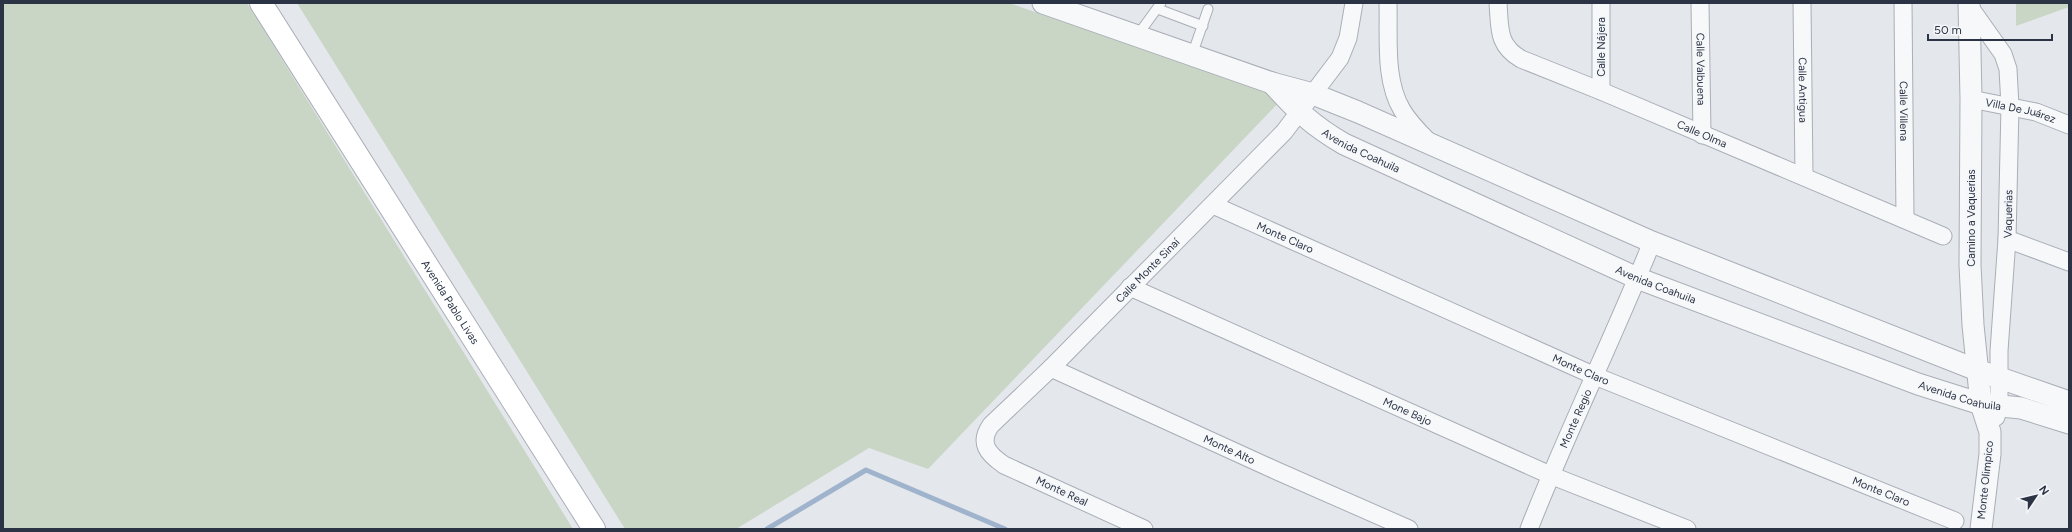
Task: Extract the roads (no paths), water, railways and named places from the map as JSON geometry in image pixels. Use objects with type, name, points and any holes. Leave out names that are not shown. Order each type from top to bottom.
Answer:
[{"type":"main road","name":"Avenida Pablo Livas","points":[[261,3],[594,529]]},
{"type":"main road","name":"Avenida Pablo Livas","points":[[275,3],[306,76]]},
{"type":"street","name":"Avenida Coahuila","points":[[1042,3],[1272,83],[1313,94],[1358,112],[1434,147],[1652,242],[1977,370],[2069,402]]},
{"type":"street","name":"Calle Monte Sinaí","points":[[985,445],[984,436],[991,425],[1051,368],[1284,132],[1340,58],[1348,38],[1354,3]]},
{"type":"street","points":[[1388,3],[1390,59],[1393,87],[1402,110],[1415,128],[1434,147]]},
{"type":"street","name":"Calle Olma","points":[[1498,3],[1500,32],[1504,45],[1510,53],[1521,59],[1905,218],[1943,236]]},
{"type":"street","name":"Calle Nájera","points":[[1601,3],[1601,91]]},
{"type":"street","name":"Calle Valbuena","points":[[1700,3],[1702,134]]},
{"type":"street","name":"Calle Antigua","points":[[1802,3],[1804,176]]},
{"type":"street","name":"Calle Villena","points":[[1903,3],[1905,218]]},
{"type":"street","name":"Camino a Vaquerias","points":[[1969,4],[1971,99],[1970,265],[1977,370],[1990,405],[1990,432]]},
{"type":"street","name":"Vaquerias","points":[[1969,4],[2003,54],[2008,69],[2010,106],[2007,239],[1999,351],[1999,378],[1990,405]]},
{"type":"street","name":"Avenida Coahuila","points":[[1272,83],[1299,113],[1319,129],[1344,144],[1637,278],[1918,384],[1990,405],[2021,408],[2069,423]]},
{"type":"street","name":"Villa De Juárez","points":[[1971,99],[2036,112],[2069,124]]},
{"type":"street","name":"Monte Claro","points":[[1213,205],[1595,376],[1955,520]]},
{"type":"street","points":[[2007,239],[2069,262]]},
{"type":"street","name":"Monte Regio","points":[[1529,529],[1550,475],[1595,376],[1652,242]]},
{"type":"street","name":"Mone Bajo","points":[[1130,287],[1550,475],[1687,529]]},
{"type":"street","name":"Monte Alto","points":[[1051,368],[1277,471],[1409,529]]},
{"type":"street","name":"Monte Olimpico","points":[[1982,529],[1990,454],[1990,432]]},
{"type":"street","name":"Monte Real","points":[[985,445],[990,454],[1004,465],[1144,529]]},
{"type":"lane","points":[[1137,36],[1160,6],[1202,26]]},
{"type":"lane","points":[[1192,55],[1208,9]]},
{"type":"waterway","points":[[767,529],[866,470],[1005,529]]}]
